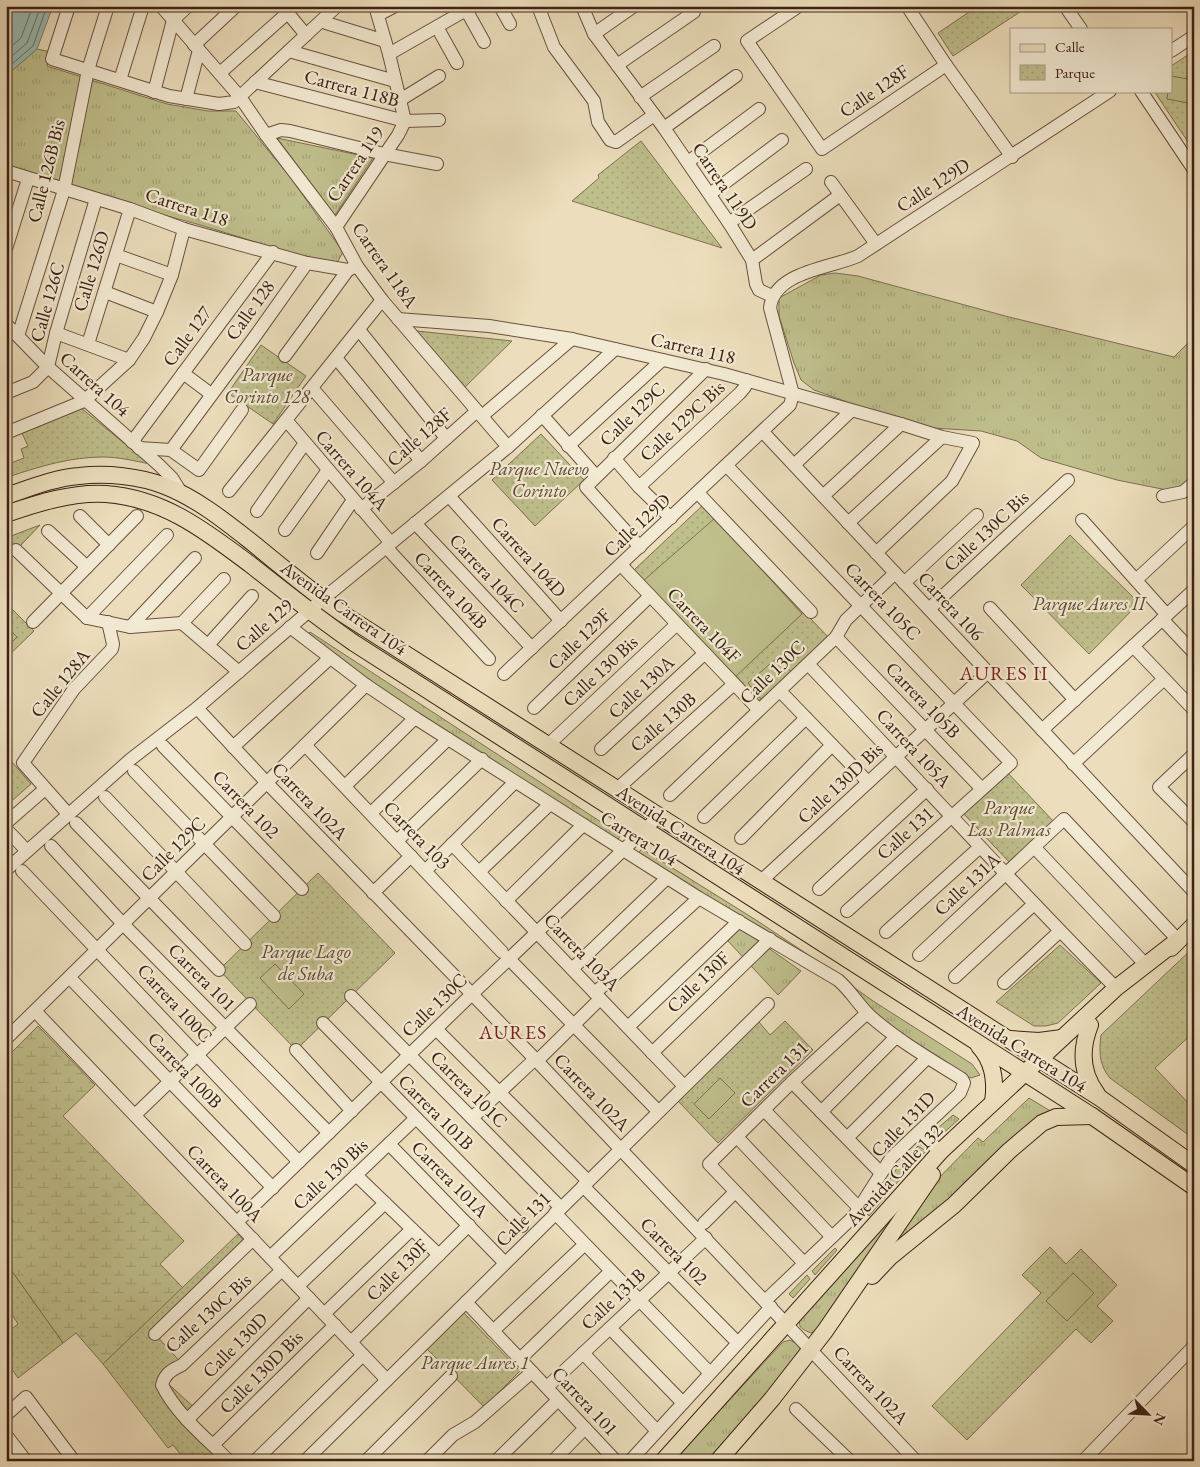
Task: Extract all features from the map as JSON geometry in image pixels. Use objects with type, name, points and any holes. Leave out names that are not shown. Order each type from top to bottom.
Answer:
[{"type":"main road","name":"Avenida Carrera 104","points":[[6,496],[61,478],[94,475],[144,480],[165,486],[199,504],[223,520],[323,599],[1100,1098],[1194,1165]]},
{"type":"main road","name":"Avenida Carrera 104","points":[[6,514],[46,501],[84,494],[122,496],[151,503],[169,510],[201,529],[354,643],[1092,1116],[1194,1187]]},
{"type":"main road","name":"Avenida Calle 132","points":[[718,1461],[767,1405],[838,1313],[927,1181],[1029,1076],[1090,1025],[1194,925]]},
{"type":"main road","name":"Avenida Calle 132","points":[[1044,1062],[1062,1038],[1116,988],[1178,940]]},
{"type":"main road","points":[[1090,1025],[1083,1048],[1083,1060],[1085,1072],[1091,1086],[1100,1098]]},
{"type":"main road","points":[[1008,1039],[1039,1041],[1062,1038]]},
{"type":"main road","points":[[974,1041],[982,1050],[992,1070],[993,1102]]},
{"type":"main road","name":"Avenida Calle 132","points":[[663,1461],[941,1151],[993,1102],[1029,1076]]},
{"type":"main road","points":[[838,1313],[890,1258],[954,1205],[1032,1130],[1056,1117],[1092,1116]]},
{"type":"street","points":[[68,6],[52,59],[154,92],[219,104],[234,102],[336,6]]},
{"type":"street","name":"Calle 126B Bis","points":[[18,336],[64,190],[88,70],[108,6]]},
{"type":"street","points":[[120,80],[142,6]]},
{"type":"street","name":"Carrera 118A","points":[[161,6],[240,96],[266,135],[336,227],[352,268],[382,300],[508,447]]},
{"type":"street","points":[[154,92],[173,20],[188,6]]},
{"type":"street","points":[[186,99],[196,47],[236,6]]},
{"type":"street","points":[[376,11],[395,6]]},
{"type":"street","points":[[500,6],[510,24]]},
{"type":"street","points":[[538,6],[554,47],[594,101],[598,122],[602,130],[613,142],[616,142],[654,115]]},
{"type":"street","name":"Carrera 119D","points":[[582,6],[594,34],[664,128],[729,223],[752,260],[756,284],[759,290],[772,296]]},
{"type":"street","name":"Calle 128F","points":[[799,6],[747,41],[822,149],[946,65]]},
{"type":"street","points":[[907,6],[946,65],[1012,157]]},
{"type":"street","points":[[1065,6],[1079,28]]},
{"type":"street","points":[[389,54],[468,8],[484,42]]},
{"type":"street","points":[[594,34],[627,9]]},
{"type":"street","points":[[220,74],[283,11],[306,35]]},
{"type":"street","name":"Carrera 119","points":[[336,227],[398,136],[404,122],[389,54],[376,11]]},
{"type":"street","points":[[617,65],[694,12]]},
{"type":"street","points":[[326,23],[385,41]]},
{"type":"street","points":[[437,27],[457,63]]},
{"type":"street","points":[[1172,50],[1194,36]]},
{"type":"street","points":[[640,97],[714,46]]},
{"type":"street","points":[[289,51],[395,81]]},
{"type":"street","points":[[400,100],[439,76]]},
{"type":"street","points":[[664,128],[736,76]]},
{"type":"street","name":"Carrera 118B","points":[[256,82],[404,122],[439,120]]},
{"type":"street","name":"Calle 129D","points":[[772,296],[781,286],[813,270],[854,258],[1012,157],[1109,92]]},
{"type":"street","points":[[1143,92],[1194,170]]},
{"type":"street","points":[[688,162],[759,109]]},
{"type":"street","points":[[266,135],[281,130],[290,131],[384,154],[437,164]]},
{"type":"street","points":[[710,194],[782,140]]},
{"type":"street","points":[[729,223],[806,169]]},
{"type":"street","name":"Carrera 118","points":[[6,171],[130,209],[184,229],[307,263],[352,268]]},
{"type":"street","points":[[6,249],[28,179]]},
{"type":"street","points":[[830,182],[876,244]]},
{"type":"street","points":[[752,260],[840,195]]},
{"type":"street","name":"Calle 126C","points":[[6,393],[33,382],[48,367],[56,333],[96,199]]},
{"type":"street","name":"Calle 126D","points":[[88,344],[130,209]]},
{"type":"street","points":[[6,433],[84,400],[129,360],[144,338],[157,312],[172,275],[184,229]]},
{"type":"street","name":"Calle 127","points":[[136,445],[183,373],[272,252]]},
{"type":"street","points":[[116,255],[172,275]]},
{"type":"street","name":"Calle 128","points":[[171,450],[307,263]]},
{"type":"street","points":[[285,356],[352,268]]},
{"type":"street","points":[[105,292],[157,312]]},
{"type":"street","points":[[772,296],[770,314],[792,397]]},
{"type":"street","points":[[229,491],[382,300]]},
{"type":"street","name":"Carrera 118","points":[[398,319],[489,326],[572,339],[706,369],[746,380],[792,397],[901,424],[942,437],[973,443],[952,481],[876,553]]},
{"type":"street","name":"Carrera 104","points":[[6,324],[48,367],[172,478],[183,495]]},
{"type":"street","points":[[358,330],[446,438]]},
{"type":"street","points":[[56,333],[129,360]]},
{"type":"street","name":"Calle 128F","points":[[317,552],[357,505],[394,483],[446,438],[572,339]]},
{"type":"street","name":"Calle 129","points":[[6,870],[27,851],[72,819],[131,759],[197,708],[323,599],[508,447],[615,349]]},
{"type":"street","points":[[336,358],[421,461]]},
{"type":"street","points":[[568,446],[662,360]]},
{"type":"street","name":"Calle 129C","points":[[640,547],[586,487],[706,369]]},
{"type":"street","points":[[183,373],[212,394]]},
{"type":"street","name":"Calle 129C Bis","points":[[638,486],[740,393],[745,387],[746,380]]},
{"type":"street","points":[[312,388],[394,483]]},
{"type":"street","name":"Calle 129D","points":[[504,674],[763,432],[790,405],[792,397]]},
{"type":"street","points":[[136,445],[171,450],[199,470],[242,410]]},
{"type":"street","points":[[794,465],[851,411]]},
{"type":"street","points":[[542,415],[596,476]]},
{"type":"street","name":"Carrera 104A","points":[[286,420],[388,545]]},
{"type":"street","points":[[823,496],[901,424]]},
{"type":"street","name":"Carrera 106","points":[[763,432],[1194,892]]},
{"type":"street","points":[[848,523],[942,437]]},
{"type":"street","points":[[257,511],[304,443]]},
{"type":"street","points":[[614,458],[638,486],[671,518]]},
{"type":"street","name":"Carrera 105C","points":[[727,466],[862,605],[1011,763]]},
{"type":"street","points":[[285,530],[328,470]]},
{"type":"street","name":"Calle 130C Bis","points":[[929,609],[1068,480]]},
{"type":"street","points":[[1163,496],[1184,492],[1194,483]]},
{"type":"street","points":[[698,493],[811,612]]},
{"type":"street","name":"Carrera 104D","points":[[449,496],[561,621]]},
{"type":"street","name":"Calle 130C","points":[[670,795],[836,637],[846,620],[862,605],[900,578],[977,515]]},
{"type":"street","points":[[80,516],[109,545]]},
{"type":"street","points":[[34,622],[137,516]]},
{"type":"street","points":[[1082,520],[1136,580],[1194,653]]},
{"type":"street","name":"Carrera 104C","points":[[416,523],[532,648]]},
{"type":"street","points":[[1136,580],[1194,526]]},
{"type":"street","points":[[48,531],[87,567]]},
{"type":"street","points":[[87,618],[167,535]]},
{"type":"street","name":"Carrera 104B","points":[[388,545],[488,659]]},
{"type":"street","points":[[16,550],[87,618],[130,627],[182,623],[224,579]]},
{"type":"street","points":[[130,627],[195,558]]},
{"type":"street","name":"Carrera 104F","points":[[621,565],[759,710]]},
{"type":"street","points":[[1042,730],[1164,617],[1193,593]]},
{"type":"street","points":[[208,644],[252,596]]},
{"type":"street","name":"Calle 129F","points":[[534,708],[650,596]]},
{"type":"street","points":[[990,608],[1074,700]]},
{"type":"street","name":"Calle 128A","points":[[45,789],[23,763],[74,689],[112,648],[113,644],[108,622]]},
{"type":"street","points":[[182,623],[239,672]]},
{"type":"street","name":"Calle 130 Bis","points":[[548,745],[677,624]]},
{"type":"street","name":"Carrera 104","points":[[290,627],[366,685],[415,718],[482,759],[622,851],[838,980],[867,1013],[896,1037],[962,1079],[964,1083]]},
{"type":"street","name":"Carrera 105B","points":[[836,637],[982,789]]},
{"type":"street","points":[[1133,646],[1194,710]]},
{"type":"street","name":"Calle 130A","points":[[601,749],[705,653]]},
{"type":"street","points":[[234,747],[330,658]]},
{"type":"street","name":"Carrera 105A","points":[[808,664],[1005,874],[1116,988]]},
{"type":"street","name":"Calle 130D Bis","points":[[761,881],[988,672]]},
{"type":"street","points":[[1074,764],[1164,679]]},
{"type":"street","name":"Calle 130B","points":[[617,789],[734,684]]},
{"type":"street","name":"Calle 129C","points":[[6,1039],[36,1012],[366,685]]},
{"type":"street","points":[[780,691],[868,782]]},
{"type":"street","name":"Carrera 102A","points":[[197,708],[706,1238],[916,1461]]},
{"type":"street","points":[[345,786],[415,718]]},
{"type":"street","points":[[704,817],[806,718]]},
{"type":"street","points":[[371,813],[448,738]]},
{"type":"street","name":"Carrera 103","points":[[305,745],[505,955],[658,1111]]},
{"type":"street","points":[[742,838],[832,745]]},
{"type":"street","name":"Carrera 102","points":[[163,746],[302,889]]},
{"type":"street","points":[[397,840],[482,759]]},
{"type":"street","points":[[1191,761],[1159,787],[1194,822]]},
{"type":"street","name":"Calle 131","points":[[847,912],[1011,763]]},
{"type":"street","points":[[134,771],[274,916]]},
{"type":"street","points":[[425,871],[515,782]]},
{"type":"street","points":[[6,823],[45,789],[219,970]]},
{"type":"street","points":[[819,888],[927,789]]},
{"type":"street","points":[[105,797],[245,944]]},
{"type":"street","points":[[479,872],[550,804]]},
{"type":"street","name":"Calle 130C","points":[[237,1222],[471,995],[505,955],[537,932],[659,816]]},
{"type":"street","name":"Calle 131A","points":[[919,955],[1064,819],[1178,940]]},
{"type":"street","points":[[506,901],[583,826]]},
{"type":"street","points":[[6,829],[27,851]]},
{"type":"street","name":"Carrera 103A","points":[[452,844],[684,1086]]},
{"type":"street","name":"Carrera 101","points":[[51,846],[124,925],[329,1133]]},
{"type":"street","points":[[886,932],[980,847]]},
{"type":"street","points":[[1034,847],[1146,965]]},
{"type":"street","points":[[373,893],[411,856]]},
{"type":"street","name":"Carrera 100C","points":[[22,871],[299,1162]]},
{"type":"street","points":[[572,969],[667,878]]},
{"type":"street","points":[[472,1118],[574,1026],[598,996],[699,898]]},
{"type":"street","points":[[956,977],[1034,904]]},
{"type":"street","points":[[628,1027],[739,921]]},
{"type":"street","points":[[1004,984],[1060,931]]},
{"type":"street","name":"Calle 130F","points":[[652,1053],[770,939]]},
{"type":"street","name":"Carrera 100B","points":[[70,978],[273,1188]]},
{"type":"street","name":"Carrera 101C","points":[[351,996],[472,1118],[558,1211],[584,1245],[710,1373]]},
{"type":"street","points":[[135,1115],[250,1004]]},
{"type":"street","name":"Calle 131","points":[[305,1461],[768,1004]]},
{"type":"street","name":"Carrera 100A","points":[[36,1012],[387,1380]]},
{"type":"street","name":"Carrera 131","points":[[735,1192],[709,1164],[792,1082],[867,1013]]},
{"type":"street","name":"Carrera 101B","points":[[323,1024],[522,1226]]},
{"type":"street","name":"Carrera 102","points":[[436,1029],[500,1092],[738,1343]]},
{"type":"street","points":[[821,1112],[896,1037]]},
{"type":"street","points":[[296,1050],[352,1111]]},
{"type":"street","points":[[847,1138],[927,1058]]},
{"type":"street","points":[[792,1082],[881,1173]]},
{"type":"street","name":"Calle 131D","points":[[630,1461],[738,1343],[768,1304],[804,1263],[860,1210],[891,1158],[960,1093],[964,1083]]},
{"type":"street","points":[[764,1110],[860,1210]]},
{"type":"street","name":"Calle 130 Bis","points":[[270,1257],[416,1118]]},
{"type":"street","points":[[917,1134],[941,1151]]},
{"type":"street","points":[[737,1137],[832,1237]]},
{"type":"street","name":"Carrera 101A","points":[[389,1144],[505,1263]]},
{"type":"street","points":[[356,1175],[440,1255]]},
{"type":"street","points":[[704,1223],[735,1192],[804,1263]]},
{"type":"street","points":[[298,1286],[385,1203]]},
{"type":"street","name":"Calle 130F","points":[[351,1342],[469,1226]]},
{"type":"street","points":[[324,1314],[412,1229]]},
{"type":"street","name":"Calle 131B","points":[[547,1387],[706,1238]]},
{"type":"street","points":[[155,1334],[253,1239]]},
{"type":"street","points":[[493,1331],[584,1245]]},
{"type":"street","name":"Calle 130C Bis","points":[[187,1420],[169,1399],[162,1385],[167,1373],[182,1365],[282,1270]]},
{"type":"street","points":[[520,1359],[610,1272]]},
{"type":"street","name":"Calle 130D","points":[[187,1420],[309,1298]]},
{"type":"street","name":"Carrera 101","points":[[466,1302],[616,1461]]},
{"type":"street","name":"Calle 130D Bis","points":[[213,1445],[335,1325]]},
{"type":"street","points":[[610,1328],[683,1403]]},
{"type":"street","points":[[1083,1461],[1194,1346]]},
{"type":"street","points":[[583,1353],[657,1431]]},
{"type":"street","points":[[255,1461],[363,1355]]},
{"type":"street","points":[[427,1461],[453,1435],[475,1422],[532,1372]]},
{"type":"street","points":[[366,1461],[451,1376]]},
{"type":"street","points":[[6,1415],[26,1397],[74,1461]]},
{"type":"street","points":[[496,1461],[558,1400]]},
{"type":"street","points":[[796,1409],[850,1461]]},
{"type":"street","points":[[187,1420],[229,1461]]},
{"type":"street","points":[[553,1461],[585,1428]]},
{"type":"street","points":[[6,1435],[26,1461]]},
{"type":"green space","points":[[978,6],[1029,6],[953,56],[938,33]]},
{"type":"green space","points":[[37,49],[51,52],[47,66],[167,104],[208,111],[236,111],[290,177],[343,252],[338,261],[331,263],[308,258],[6,169],[6,76]]},
{"type":"green space","points":[[1194,51],[1194,151],[1155,92],[1172,92],[1172,65]]},
{"type":"green space","points":[[1172,76],[1194,80],[1194,104],[1167,99],[1168,92],[1172,92]]},
{"type":"green space","points":[[277,138],[373,158],[335,215]]},
{"type":"green space","points":[[641,141],[722,248],[572,201],[599,178],[598,175]]},
{"type":"green space","points":[[835,273],[858,276],[1009,317],[1174,357],[1194,337],[1194,478],[1177,492],[1117,480],[1041,458],[1017,441],[981,431],[917,427],[814,390],[801,380],[794,363],[779,316],[779,298],[821,275]]},
{"type":"green space","points":[[417,331],[512,341],[463,389]]},
{"type":"green space","name":"Parque Corinto 128","points":[[261,345],[306,376],[273,424],[228,393]]},
{"type":"green space","points":[[81,408],[150,464],[127,459],[91,457],[56,463],[11,476],[6,465],[24,458],[21,449],[28,446],[21,431]]},
{"type":"green space","name":"Parque Nuevo Corinto","points":[[541,434],[584,480],[535,526],[492,480]]},
{"type":"green space","points":[[703,505],[829,638],[759,705],[633,571]]},
{"type":"green space","points":[[715,518],[802,614],[733,679],[643,581]]},
{"type":"green space","points":[[40,525],[6,561],[6,538]]},
{"type":"green space","name":"Parque Aures II","points":[[1070,535],[1139,603],[1089,654],[1021,585]]},
{"type":"green space","points":[[6,603],[34,631],[6,658]]},
{"type":"green space","points":[[6,626],[17,637],[6,648]]},
{"type":"green space","points":[[310,632],[621,835],[616,842],[384,691],[307,636]]},
{"type":"green space","points":[[778,657],[792,673],[762,700],[748,683]]},
{"type":"green space","points":[[6,755],[31,784],[6,806]]},
{"type":"green space","name":"Parque Las Palmas","points":[[1006,771],[1055,823],[1011,864],[962,812]]},
{"type":"green space","points":[[642,849],[756,920],[873,1001],[972,1064],[980,1075],[971,1078],[955,1070],[892,1028],[847,986],[636,855]]},
{"type":"green space","name":"Parque Lago de Suba","points":[[318,873],[395,953],[296,1050],[219,970]]},
{"type":"green space","points":[[740,928],[801,971],[778,995],[728,941]]},
{"type":"green space","points":[[1060,945],[1101,983],[1058,1023],[1034,1026],[996,1002]]},
{"type":"green space","points":[[1194,947],[1194,1032],[1155,1068],[1194,1109],[1194,1139],[1110,1078],[1102,1063],[1100,1047],[1101,1035]]},
{"type":"green space","points":[[275,964],[304,994],[289,1009],[260,978]]},
{"type":"green space","points":[[785,1021],[813,1050],[718,1143],[678,1101],[759,1022],[770,1035]]},
{"type":"green space","points":[[38,1026],[95,1085],[63,1116],[184,1241],[160,1264],[183,1288],[103,1364],[76,1333],[63,1343],[6,1263],[6,1239],[13,1221],[6,1205],[6,1058]]},
{"type":"green space","points":[[720,1078],[735,1093],[709,1119],[694,1104]]},
{"type":"green space","points":[[1029,1098],[1052,1112],[887,1251],[930,1187],[978,1138],[983,1142]]},
{"type":"green space","points":[[953,1115],[959,1119],[938,1138],[932,1133]]},
{"type":"green space","points":[[918,1146],[926,1151],[893,1187],[889,1181],[897,1168]]},
{"type":"green space","points":[[885,1185],[891,1190],[869,1216],[867,1214]]},
{"type":"green space","points":[[916,1190],[818,1331],[811,1333],[802,1328],[799,1325],[800,1319]]},
{"type":"green space","points":[[6,1205],[13,1221],[6,1239]]},
{"type":"green space","points":[[238,1234],[247,1244],[155,1334],[185,1367],[164,1380],[197,1410],[187,1419],[229,1461],[186,1461],[173,1445],[168,1448],[103,1364]]},
{"type":"green space","points":[[1050,1247],[1066,1264],[1081,1249],[1117,1285],[1097,1306],[1113,1321],[1091,1343],[1076,1329],[967,1440],[932,1406],[1041,1293],[1022,1275]]},
{"type":"green space","points":[[835,1248],[837,1250],[815,1275],[812,1271]]},
{"type":"green space","points":[[6,1263],[63,1343],[18,1378],[9,1365],[6,1367],[6,1333],[18,1324],[6,1305]]},
{"type":"green space","points":[[1073,1273],[1094,1293],[1067,1321],[1046,1301]]},
{"type":"green space","points":[[807,1275],[810,1279],[793,1298],[789,1294]]},
{"type":"green space","name":"Parque Aures 1","points":[[464,1313],[520,1371],[484,1407],[427,1349]]},
{"type":"green space","points":[[790,1340],[797,1344],[802,1352],[710,1461],[673,1461],[783,1342]]},
{"type":"water","points":[[6,6],[53,6],[37,49],[6,76]]},
{"type":"district","name":"AURES II","points":[[1004,673]]},
{"type":"district","name":"AURES","points":[[513,1032]]}]
